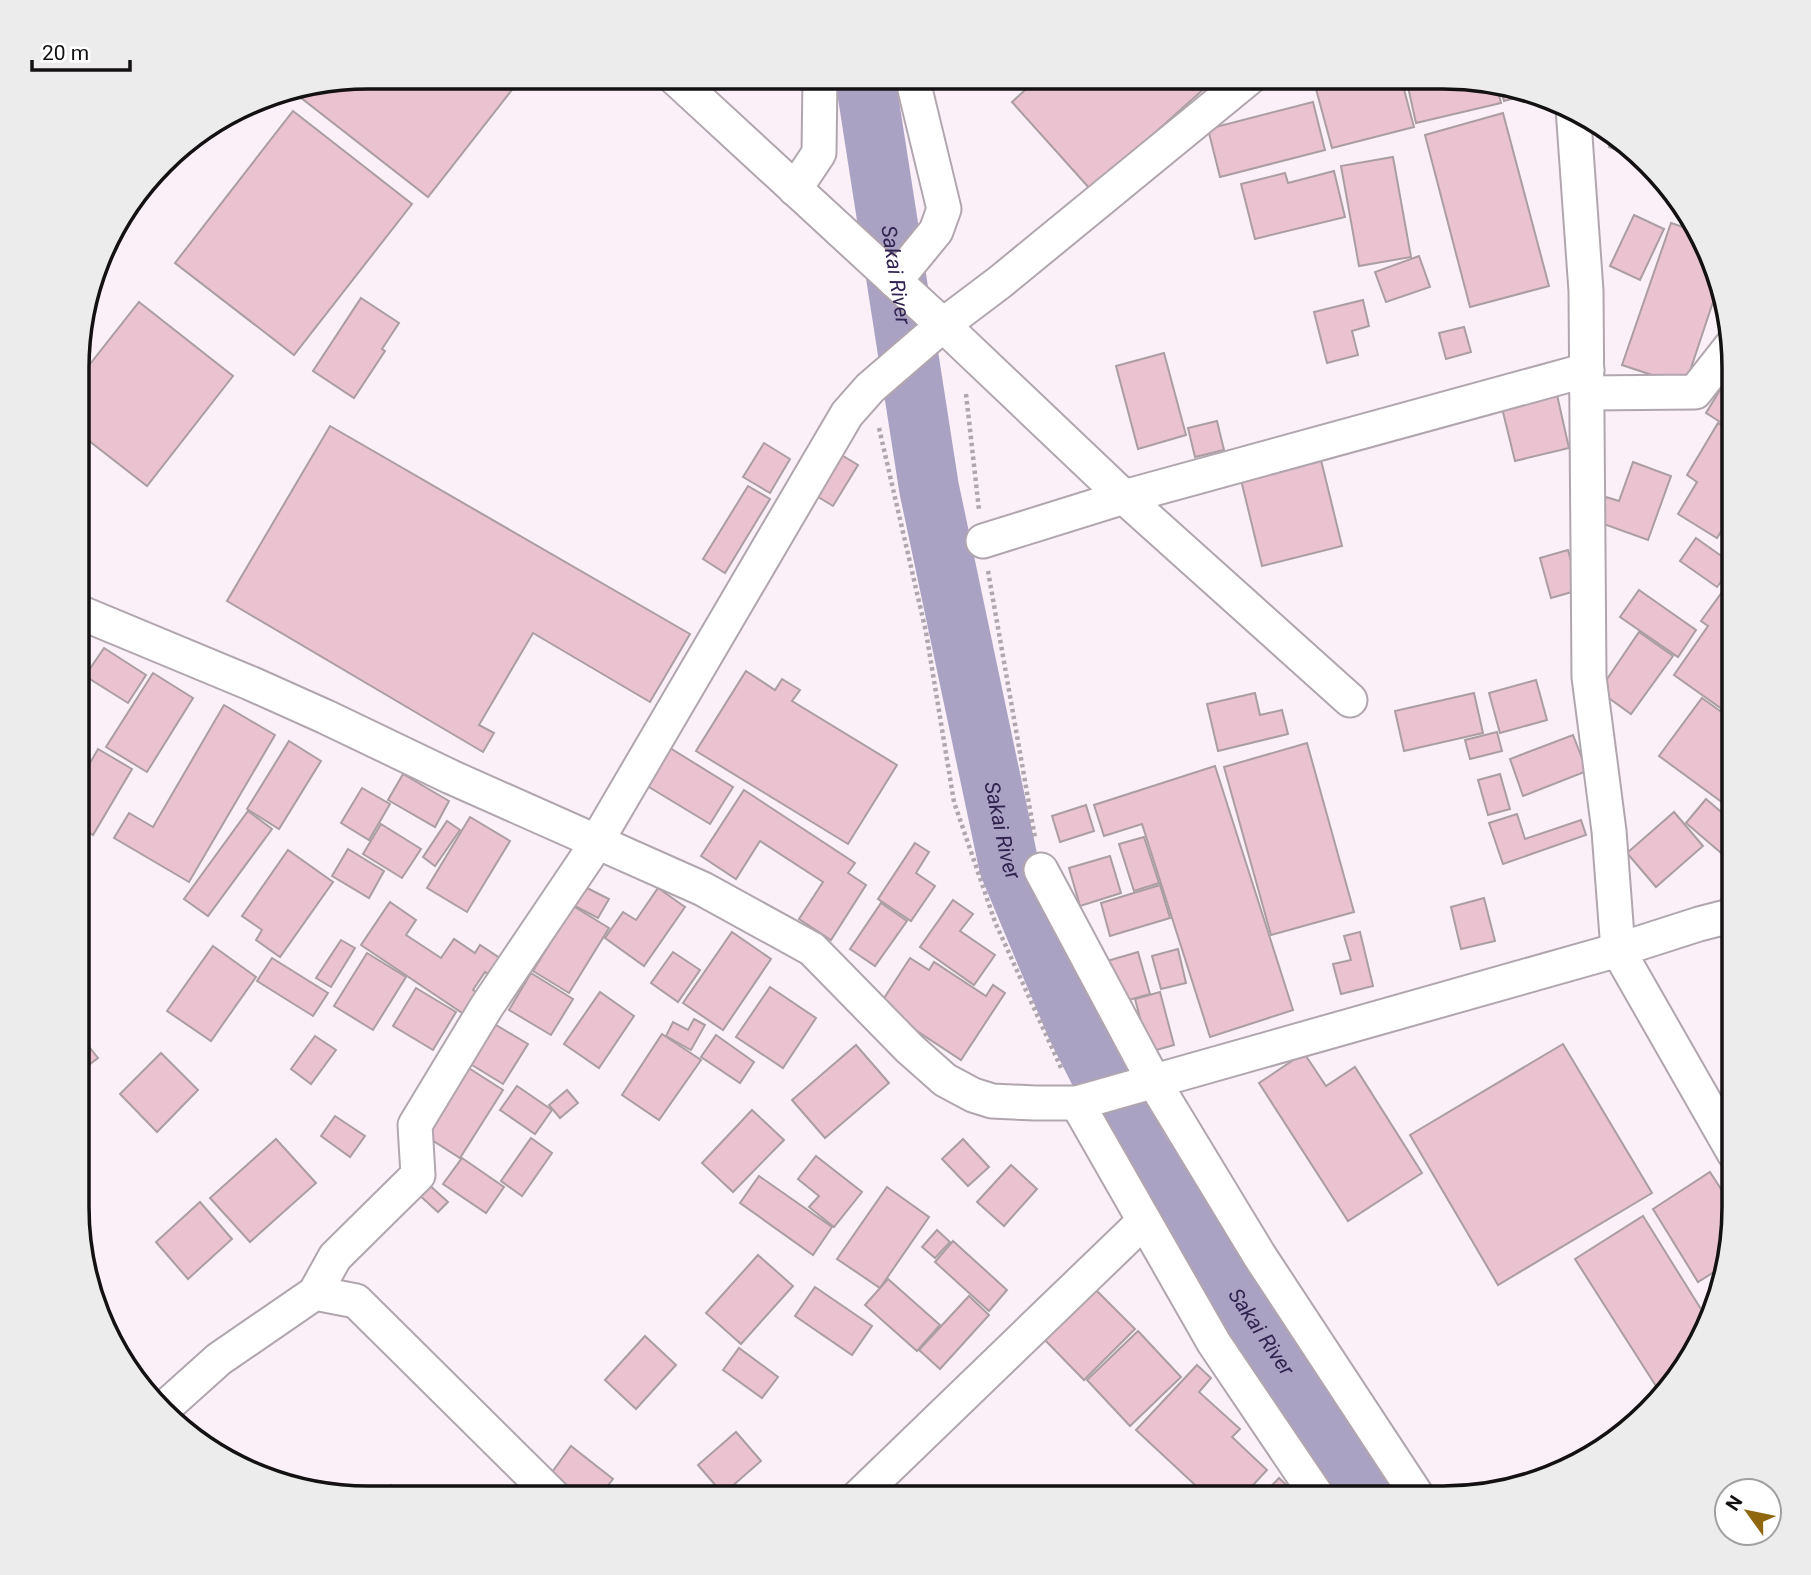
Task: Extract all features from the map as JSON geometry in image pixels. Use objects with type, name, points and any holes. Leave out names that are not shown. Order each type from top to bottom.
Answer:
[{"type":"street","points":[[687,89],[1124,497],[1350,700]]},
{"type":"street","points":[[795,189],[819,153],[820,89]]},
{"type":"street","points":[[895,281],[936,231],[944,209],[915,89]]},
{"type":"street","points":[[170,1403],[219,1359],[315,1293],[335,1257],[418,1175],[415,1125],[486,1006],[595,842],[847,414],[870,388],[950,332],[1000,282],[1236,89]]},
{"type":"street","points":[[1574,123],[1586,291],[1589,677],[1609,831],[1618,950],[1722,1132]]},
{"type":"street","points":[[983,541],[1124,497],[1587,382],[1695,392],[1721,358]]},
{"type":"street","points":[[89,616],[288,700],[451,777],[703,889],[812,949],[910,1049],[945,1080],[992,1101],[1077,1102],[1618,950],[1722,918]]},
{"type":"street","points":[[1041,870],[1146,1082],[1411,1486]]},
{"type":"street","points":[[1077,1102],[1214,1343],[1311,1486]]},
{"type":"street","points":[[869,1486],[1144,1221]]},
{"type":"street","points":[[315,1293],[356,1301],[543,1486]]},
{"type":"path","points":[[950,332],[965,381],[983,541],[1041,870]]},
{"type":"path","points":[[870,388],[926,632],[954,802],[995,922],[1077,1102]]},
{"type":"building","points":[[369,89],[513,89],[428,197],[301,98]]},
{"type":"building","points":[[1026,89],[1204,89],[1091,190],[1012,102]]},
{"type":"building","points":[[1316,89],[1404,89],[1414,127],[1332,148]]},
{"type":"building","points":[[1408,89],[1461,90],[1499,95],[1501,103],[1416,123]]},
{"type":"building","points":[[1313,102],[1325,150],[1220,177],[1208,129]]},
{"type":"building","points":[[293,111],[412,204],[294,355],[175,263]]},
{"type":"building","points":[[1503,113],[1549,286],[1470,307],[1425,135]]},
{"type":"building","points":[[1393,157],[1411,257],[1359,266],[1341,166]]},
{"type":"building","points":[[1334,171],[1345,217],[1255,239],[1241,184],[1285,173],[1288,183]]},
{"type":"building","points":[[1634,215],[1664,229],[1640,280],[1610,266]]},
{"type":"building","points":[[1671,223],[1683,227],[1707,279],[1713,301],[1685,386],[1622,365]]},
{"type":"building","points":[[1419,256],[1430,287],[1386,302],[1375,272]]},
{"type":"building","points":[[361,298],[399,323],[382,349],[385,351],[354,398],[313,371]]},
{"type":"building","points":[[1363,300],[1369,326],[1352,331],[1358,355],[1327,363],[1314,312]]},
{"type":"building","points":[[139,302],[233,376],[147,486],[89,441],[89,365]]},
{"type":"building","points":[[1464,327],[1471,352],[1446,359],[1439,333]]},
{"type":"building","points":[[1164,353],[1186,435],[1138,449],[1116,366]]},
{"type":"building","points":[[1722,387],[1722,423],[1706,413]]},
{"type":"building","points":[[1557,395],[1569,448],[1515,461],[1502,408]]},
{"type":"building","points":[[1217,421],[1224,450],[1195,457],[1188,428]]},
{"type":"building","points":[[1718,423],[1722,426],[1722,530],[1717,538],[1678,514],[1697,482],[1687,475]]},
{"type":"building","points":[[330,426],[690,634],[650,702],[533,633],[479,725],[494,733],[483,752],[227,601]]},
{"type":"building","points":[[764,443],[790,459],[770,493],[743,477]]},
{"type":"building","points":[[835,451],[858,465],[833,506],[810,492]]},
{"type":"building","points":[[1321,460],[1342,546],[1262,566],[1241,480]]},
{"type":"building","points":[[1633,462],[1671,476],[1648,540],[1598,522],[1606,497],[1619,501]]},
{"type":"building","points":[[748,486],[770,499],[725,573],[703,559]]},
{"type":"building","points":[[1696,538],[1722,556],[1722,581],[1717,587],[1680,561]]},
{"type":"building","points":[[1568,550],[1579,590],[1551,598],[1540,558]]},
{"type":"building","points":[[1639,590],[1696,630],[1678,657],[1620,617]]},
{"type":"building","points":[[1722,592],[1722,709],[1674,675],[1708,626],[1701,621]]},
{"type":"building","points":[[1639,632],[1673,656],[1631,714],[1599,691]]},
{"type":"building","points":[[104,648],[146,675],[128,703],[89,679],[89,670]]},
{"type":"building","points":[[746,671],[775,690],[782,679],[800,690],[792,701],[897,765],[848,844],[696,751]]},
{"type":"building","points":[[153,673],[193,698],[147,772],[106,747]]},
{"type":"building","points":[[1536,680],[1547,720],[1500,733],[1489,693]]},
{"type":"building","points":[[1255,693],[1260,715],[1282,710],[1288,734],[1218,751],[1207,704]]},
{"type":"building","points":[[1474,693],[1483,733],[1404,751],[1395,711]]},
{"type":"building","points":[[1702,698],[1722,712],[1722,802],[1659,756]]},
{"type":"building","points":[[224,705],[275,735],[189,882],[114,838],[129,813],[153,827]]},
{"type":"building","points":[[1497,732],[1502,751],[1470,759],[1465,740]]},
{"type":"building","points":[[1573,735],[1587,771],[1523,796],[1510,759]]},
{"type":"building","points":[[289,741],[321,761],[279,829],[247,809]]},
{"type":"building","points":[[662,743],[733,787],[710,824],[639,781]]},
{"type":"building","points":[[1307,743],[1354,912],[1271,935],[1224,767]]},
{"type":"building","points":[[98,749],[132,769],[93,835],[89,832],[89,765]]},
{"type":"building","points":[[1215,766],[1293,1010],[1210,1037],[1142,824],[1104,836],[1094,805]]},
{"type":"building","points":[[403,774],[449,801],[435,827],[388,800]]},
{"type":"building","points":[[1500,774],[1510,809],[1488,815],[1478,780]]},
{"type":"building","points":[[362,788],[390,804],[369,840],[341,823]]},
{"type":"building","points":[[744,790],[855,863],[848,873],[866,885],[831,940],[799,919],[823,882],[760,841],[736,879],[701,856]]},
{"type":"building","points":[[1706,799],[1722,813],[1722,854],[1686,823]]},
{"type":"building","points":[[1086,805],[1094,831],[1060,842],[1052,816]]},
{"type":"building","points":[[248,811],[272,829],[208,916],[184,899]]},
{"type":"building","points":[[1674,812],[1703,846],[1656,887],[1627,853]]},
{"type":"building","points":[[1517,814],[1525,839],[1581,820],[1586,835],[1503,864],[1489,823]]},
{"type":"building","points":[[470,817],[510,841],[467,912],[427,888]]},
{"type":"building","points":[[447,821],[460,830],[435,866],[423,857]]},
{"type":"building","points":[[381,824],[421,849],[402,878],[363,854]]},
{"type":"building","points":[[1144,837],[1159,883],[1134,891],[1119,844]]},
{"type":"building","points":[[915,843],[929,852],[916,873],[935,886],[911,921],[878,899]]},
{"type":"building","points":[[348,849],[384,871],[369,898],[332,876]]},
{"type":"building","points":[[288,850],[333,882],[280,957],[256,940],[262,930],[242,916]]},
{"type":"building","points":[[1110,856],[1121,893],[1080,906],[1069,868]]},
{"type":"building","points":[[579,884],[609,899],[598,918],[569,903]]},
{"type":"building","points":[[1160,885],[1170,918],[1110,936],[1101,903]]},
{"type":"building","points":[[658,888],[685,907],[644,966],[605,938],[623,912],[636,920]]},
{"type":"building","points":[[1484,898],[1495,941],[1461,949],[1451,907]]},
{"type":"building","points":[[953,900],[973,914],[960,931],[995,955],[974,985],[920,947]]},
{"type":"building","points":[[390,902],[416,920],[406,935],[441,958],[454,939],[475,953],[480,945],[512,966],[500,983],[485,972],[473,990],[488,1000],[474,1021],[361,945]]},
{"type":"building","points":[[881,903],[907,921],[875,966],[850,949]]},
{"type":"building","points":[[573,906],[609,928],[569,993],[533,971]]},
{"type":"building","points":[[732,932],[771,959],[723,1030],[683,1003]]},
{"type":"building","points":[[1360,932],[1373,986],[1341,994],[1333,964],[1351,960],[1344,936]]},
{"type":"building","points":[[341,940],[355,948],[331,987],[316,978]]},
{"type":"building","points":[[213,946],[256,977],[211,1041],[167,1011]]},
{"type":"building","points":[[1178,949],[1186,983],[1161,989],[1152,956]]},
{"type":"building","points":[[673,952],[700,970],[678,1002],[651,983]]},
{"type":"building","points":[[1138,952],[1150,994],[1118,1003],[1107,961]]},
{"type":"building","points":[[367,953],[406,977],[373,1030],[334,1006]]},
{"type":"building","points":[[272,958],[328,993],[313,1016],[257,981]]},
{"type":"building","points":[[910,958],[929,970],[934,962],[986,996],[993,985],[1005,993],[961,1060],[879,1006]]},
{"type":"building","points":[[531,973],[573,999],[551,1035],[509,1010]]},
{"type":"building","points":[[770,987],[816,1018],[783,1068],[736,1037]]},
{"type":"building","points":[[416,988],[456,1012],[433,1050],[393,1026]]},
{"type":"building","points":[[600,992],[634,1016],[599,1068],[564,1044]]},
{"type":"building","points":[[1160,992],[1174,1045],[1149,1052],[1135,999]]},
{"type":"building","points":[[694,1019],[705,1025],[691,1050],[666,1036],[673,1022],[688,1030]]},
{"type":"building","points":[[491,1022],[528,1044],[503,1084],[467,1062]]},
{"type":"building","points":[[662,1034],[701,1060],[659,1120],[622,1095]]},
{"type":"building","points":[[716,1035],[754,1062],[740,1083],[701,1057]]},
{"type":"building","points":[[315,1036],[336,1050],[311,1084],[291,1069]]},
{"type":"building","points":[[1563,1044],[1652,1193],[1498,1285],[1410,1135]]},
{"type":"building","points":[[856,1045],[889,1083],[825,1138],[792,1100]]},
{"type":"building","points":[[89,1047],[98,1058],[89,1065]]},
{"type":"building","points":[[161,1053],[198,1090],[157,1132],[120,1094]]},
{"type":"building","points":[[1304,1053],[1326,1086],[1355,1067],[1422,1173],[1348,1221],[1259,1083]]},
{"type":"building","points":[[464,1065],[503,1090],[460,1158],[421,1133]]},
{"type":"building","points":[[517,1086],[552,1110],[535,1134],[500,1110]]},
{"type":"building","points":[[567,1090],[578,1103],[560,1118],[549,1105]]},
{"type":"building","points":[[752,1110],[784,1140],[733,1192],[702,1163]]},
{"type":"building","points":[[335,1116],[365,1136],[350,1157],[321,1136]]},
{"type":"building","points":[[531,1138],[552,1153],[522,1196],[501,1181]]},
{"type":"building","points":[[276,1139],[316,1183],[250,1242],[210,1198]]},
{"type":"building","points":[[963,1139],[989,1167],[968,1186],[942,1159]]},
{"type":"building","points":[[816,1156],[862,1192],[834,1227],[809,1207],[819,1196],[798,1179]]},
{"type":"building","points":[[462,1158],[504,1187],[486,1213],[443,1184]]},
{"type":"building","points":[[1011,1165],[1037,1189],[1004,1226],[977,1202]]},
{"type":"building","points":[[1710,1172],[1722,1190],[1721,1225],[1713,1272],[1698,1282],[1653,1209]]},
{"type":"building","points":[[759,1176],[832,1227],[813,1255],[740,1203]]},
{"type":"building","points":[[427,1183],[448,1202],[438,1212],[418,1194]]},
{"type":"building","points":[[887,1187],[929,1217],[880,1288],[837,1259]]},
{"type":"building","points":[[200,1202],[232,1239],[188,1279],[156,1242]]},
{"type":"building","points":[[1643,1216],[1701,1310],[1675,1362],[1656,1386],[1575,1259]]},
{"type":"building","points":[[937,1230],[950,1242],[935,1258],[922,1247]]},
{"type":"building","points":[[953,1241],[1007,1290],[989,1311],[935,1262]]},
{"type":"building","points":[[758,1255],[793,1286],[741,1344],[706,1313]]},
{"type":"building","points":[[888,1279],[940,1325],[917,1351],[865,1305]]},
{"type":"building","points":[[1088,1282],[1135,1329],[1084,1380],[1038,1333]]},
{"type":"building","points":[[815,1287],[872,1326],[852,1355],[795,1316]]},
{"type":"building","points":[[969,1296],[989,1315],[940,1369],[919,1350]]},
{"type":"building","points":[[1138,1331],[1181,1377],[1130,1426],[1087,1380]]},
{"type":"building","points":[[645,1336],[676,1365],[636,1409],[605,1380]]},
{"type":"building","points":[[739,1348],[778,1377],[762,1398],[723,1370]]},
{"type":"building","points":[[1197,1365],[1211,1378],[1199,1392],[1240,1429],[1232,1437],[1267,1470],[1252,1486],[1196,1486],[1136,1430]]},
{"type":"building","points":[[736,1432],[761,1461],[732,1486],[716,1486],[698,1465]]},
{"type":"building","points":[[571,1446],[613,1479],[607,1486],[564,1486],[550,1475]]},
{"type":"building","points":[[1279,1478],[1288,1486],[1271,1486]]},
{"type":"waterway","name":"Sakai River","points":[[867,89],[929,488],[1009,866],[1077,1028],[1140,1152],[1365,1486]]}]
